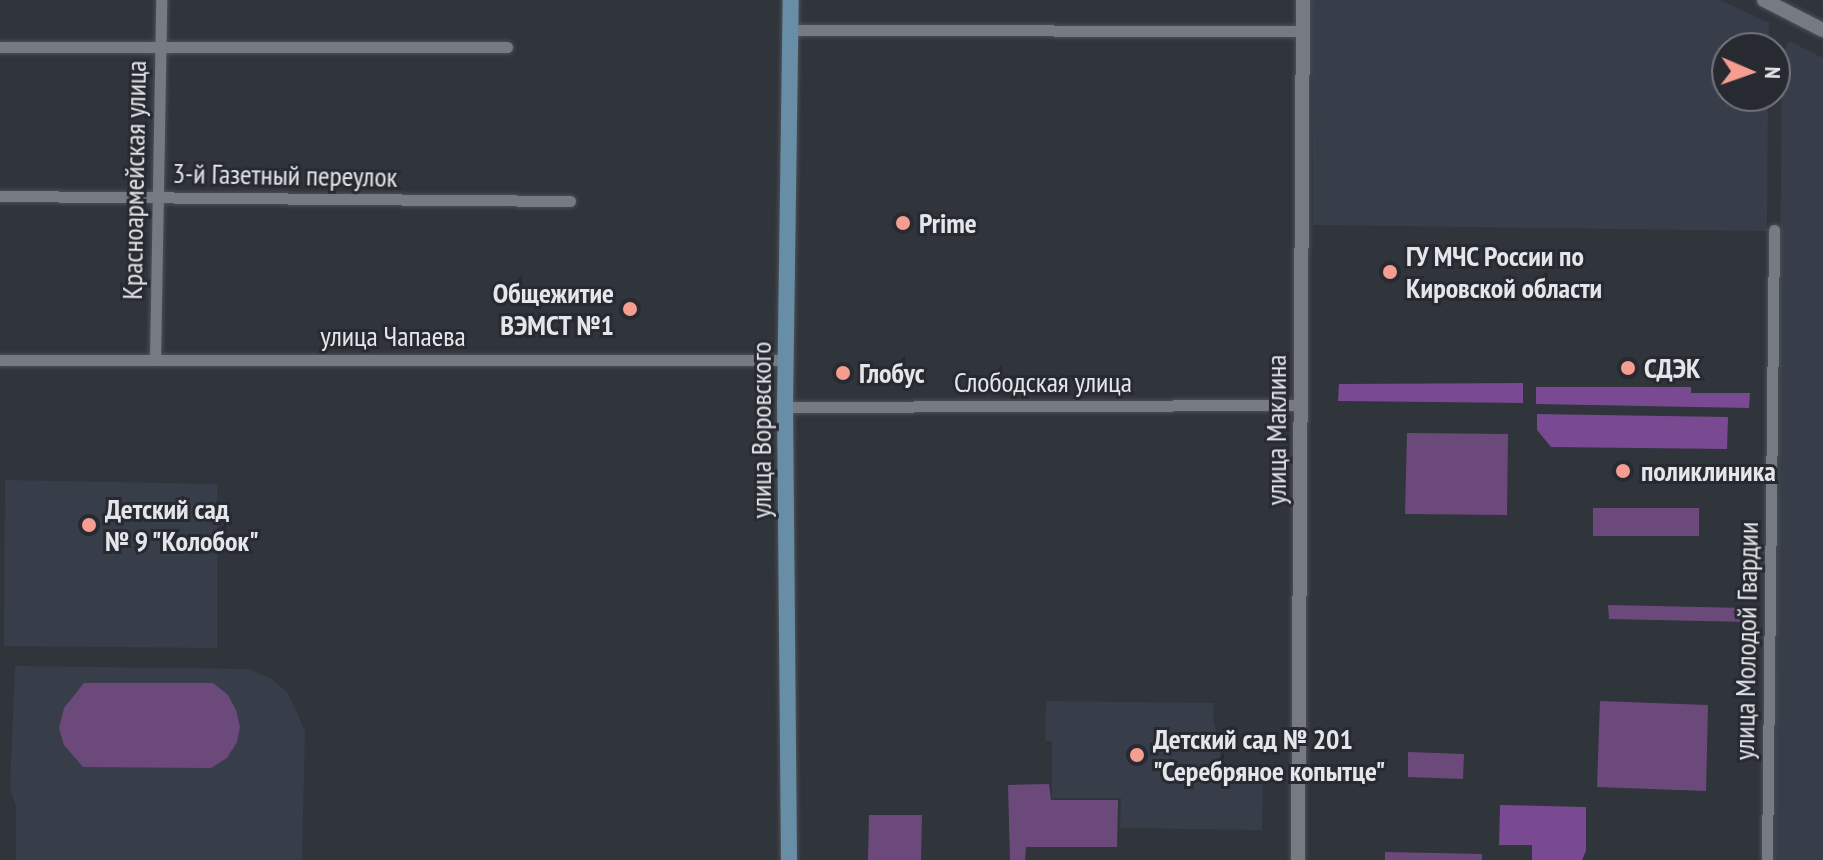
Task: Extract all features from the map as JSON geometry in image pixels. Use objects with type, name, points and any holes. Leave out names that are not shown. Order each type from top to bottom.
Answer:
[{"type":"main road","name":"улица Воровского","points":[[789,860],[785,407],[791,0]]},
{"type":"street","name":"Красноармейская улица","points":[[155,360],[161,0]]},
{"type":"street","name":"улица Маклина","points":[[1298,860],[1303,0]]},
{"type":"street","points":[[1764,0],[1823,30]]},
{"type":"street","points":[[791,30],[1303,31]]},
{"type":"street","points":[[0,47],[507,47]]},
{"type":"street","name":"3-й Газетный переулок","points":[[0,196],[570,201]]},
{"type":"street","name":"улица Молодой Гвардии","points":[[1767,860],[1774,230]]},
{"type":"street","name":"улица Чапаева","points":[[0,360],[787,360]]},
{"type":"street","name":"Слободская улица","points":[[785,407],[1302,405]]},
{"type":"shaded area","points":[[1312,0],[1720,0],[1769,23],[1769,32],[1711,32],[1711,112],[1768,112],[1767,231],[1313,225]]},
{"type":"shaded area","points":[[1791,42],[1823,58],[1823,860],[1775,860],[1782,112],[1791,112]]},
{"type":"shaded area","points":[[1523,383],[1523,403],[1338,401],[1339,384]]},
{"type":"shaded area","points":[[1536,387],[1691,387],[1691,393],[1750,393],[1749,408],[1536,404]]},
{"type":"shaded area","points":[[1537,414],[1728,417],[1727,449],[1551,447],[1537,430]]},
{"type":"shaded area","points":[[1407,433],[1508,434],[1507,515],[1405,514]]},
{"type":"shaded area","points":[[5,480],[217,484],[217,648],[4,646]]},
{"type":"shaded area","points":[[1593,508],[1699,508],[1699,536],[1593,536]]},
{"type":"shaded area","points":[[1608,605],[1746,608],[1755,614],[1750,622],[1609,619]]},
{"type":"shaded area","points":[[15,666],[249,669],[270,678],[288,693],[305,731],[302,860],[16,860],[16,807],[10,788]]},
{"type":"shaded area","points":[[84,683],[213,683],[228,695],[236,710],[240,727],[237,742],[227,758],[211,768],[83,767],[64,745],[59,728],[64,708]]},
{"type":"shaded area","name":"Детский сад № 201 \"Серебряное копытце\"","points":[[1046,701],[1214,703],[1213,718],[1226,782],[1263,782],[1262,830],[1120,828],[1121,798],[1052,798],[1052,741],[1045,741]]},
{"type":"shaded area","points":[[1600,701],[1708,705],[1706,791],[1597,787]]},
{"type":"shaded area","points":[[1408,752],[1464,754],[1463,779],[1408,777]]},
{"type":"shaded area","points":[[1049,784],[1051,800],[1118,800],[1117,847],[1026,847],[1025,860],[1010,860],[1008,785]]},
{"type":"shaded area","points":[[1500,805],[1586,807],[1586,851],[1582,860],[1532,860],[1532,845],[1499,845]]},
{"type":"shaded area","points":[[869,815],[922,815],[921,860],[868,860]]},
{"type":"shaded area","points":[[1385,852],[1482,854],[1482,860],[1385,860]]},
{"type":"place","name":"Prime","points":[[903,223]]},
{"type":"place","name":"ГУ МЧС России по Кировской области","points":[[1390,272]]},
{"type":"place","name":"Общежитие ВЭМСТ №1","points":[[630,309]]},
{"type":"place","name":"СДЭК","points":[[1628,368]]},
{"type":"place","name":"Глобус","points":[[843,373]]},
{"type":"place","name":"поликлиника","points":[[1623,471]]},
{"type":"place","name":"Детский сад № 9 \"Колобок\"","points":[[89,525]]},
{"type":"place","name":"Детский сад № 201 \"Серебряное копытце\"","points":[[1137,755]]}]
